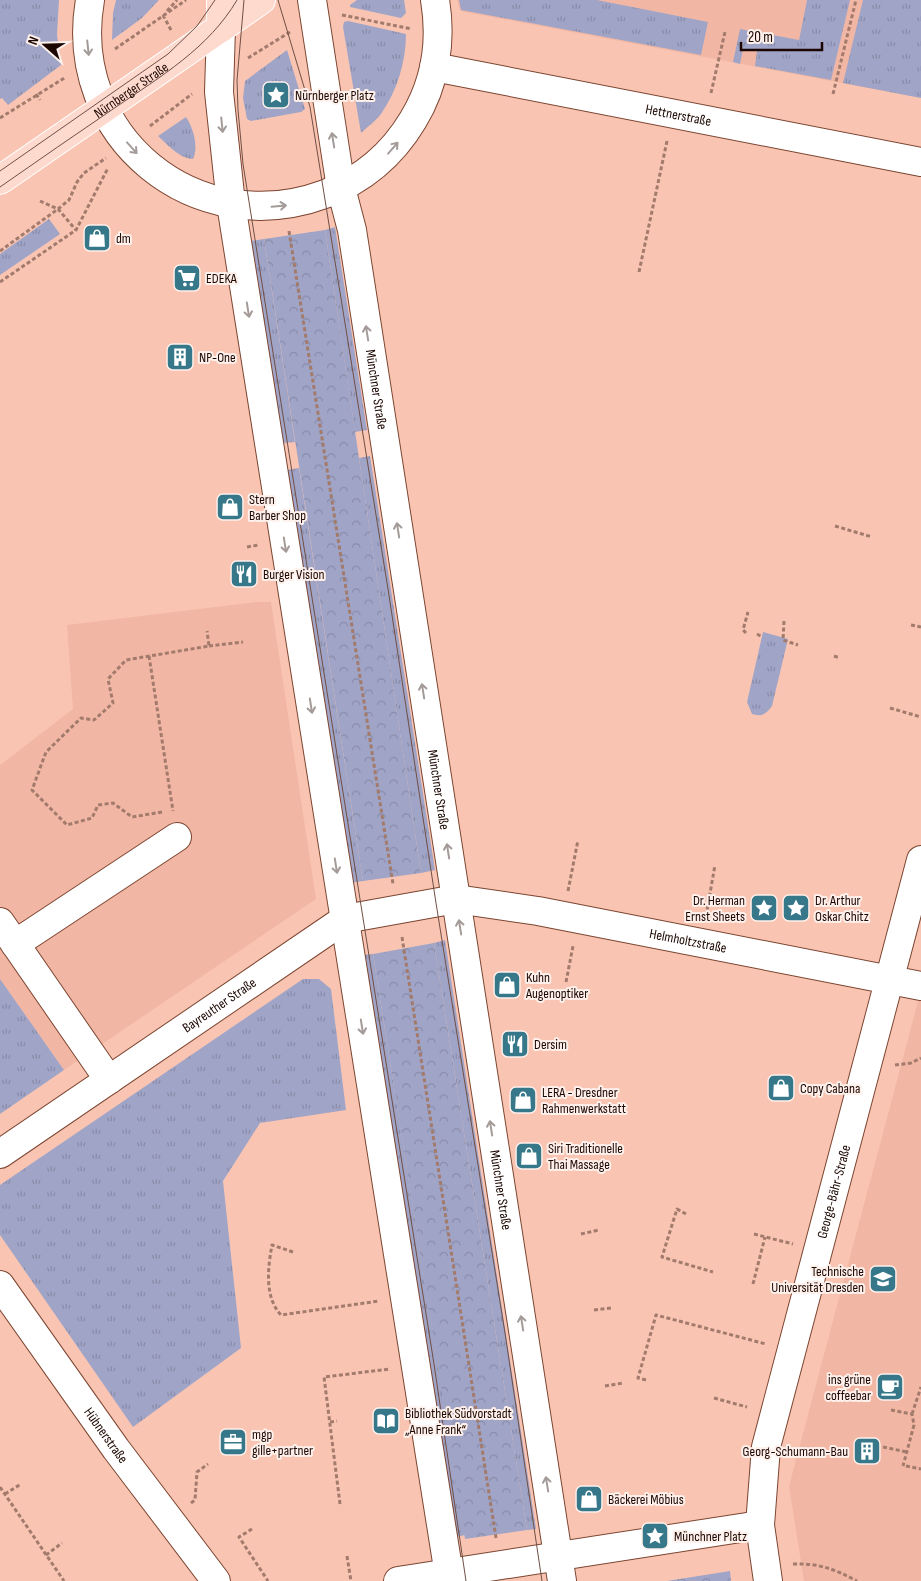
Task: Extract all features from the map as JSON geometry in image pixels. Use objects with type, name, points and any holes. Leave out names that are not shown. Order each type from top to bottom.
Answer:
[{"type":"main road","points":[[221,0],[221,28]]},
{"type":"main road","name":"Nürnberger Straße","points":[[0,180],[261,0]]},
{"type":"street","points":[[90,0],[87,25],[88,53],[93,79],[113,124],[127,143],[146,163],[174,183],[203,197],[230,204],[249,206],[284,206],[306,201],[341,188],[375,165],[391,150],[405,133],[429,88],[434,67],[438,27],[435,0]]},
{"type":"street","name":"Münchner Straße","points":[[312,0],[341,188],[352,230],[560,1569]]},
{"type":"street","points":[[221,28],[219,92],[230,204],[449,1577]]},
{"type":"street","name":"Hettnerstraße","points":[[434,67],[921,162]]},
{"type":"street","points":[[15,944],[175,826]]},
{"type":"street","name":"George-Bähr-Straße","points":[[760,1525],[766,1447],[921,860]]},
{"type":"street","name":"Bayreuther Straße","points":[[0,1154],[344,919],[456,900]]},
{"type":"street","name":"Helmholtzstraße","points":[[456,900],[571,918],[921,986]]},
{"type":"street","points":[[0,922],[109,1080]]},
{"type":"street","name":"Hübnerstraße","points":[[0,1285],[116,1449],[216,1581]]},
{"type":"street","points":[[398,1581],[449,1577],[500,1565],[560,1569],[760,1525],[767,1573]]},
{"type":"path","points":[[177,0],[163,15],[186,0]]},
{"type":"path","points":[[833,94],[856,0]]},
{"type":"path","points":[[342,15],[414,30],[438,27]]},
{"type":"path","points":[[704,120],[725,32]]},
{"type":"path","points":[[36,94],[40,100]]},
{"type":"path","points":[[0,251],[69,200],[77,182],[84,173],[127,143]]},
{"type":"path","points":[[639,272],[662,166]]},
{"type":"path","points":[[0,282],[76,230],[108,168]]},
{"type":"path","points":[[40,201],[58,209],[76,230]]},
{"type":"path","points":[[288,228],[500,1565]]},
{"type":"path","points":[[835,526],[872,537]]},
{"type":"path","points":[[746,633],[743,630],[748,612]]},
{"type":"path","points":[[784,621],[783,640],[798,645]]},
{"type":"path","points":[[911,625],[921,627]]},
{"type":"path","points":[[207,632],[209,646]]},
{"type":"path","points":[[757,634],[762,637]]},
{"type":"path","points":[[156,813],[132,817],[113,803],[98,805],[92,818],[67,825],[32,790],[46,752],[81,718],[94,720],[113,703],[108,679],[126,660],[243,642]]},
{"type":"path","points":[[149,656],[175,826]]},
{"type":"path","points":[[834,656],[840,658]]},
{"type":"path","points":[[890,708],[921,716]]},
{"type":"path","points":[[566,982],[578,840]]},
{"type":"path","points":[[701,943],[715,865]]},
{"type":"path","points":[[686,1214],[677,1209],[662,1257],[713,1272]]},
{"type":"path","points":[[581,1234],[599,1230]]},
{"type":"path","points":[[754,1234],[817,1251]]},
{"type":"path","points":[[753,1284],[765,1237]]},
{"type":"path","points":[[293,1252],[272,1245],[268,1272],[274,1308],[280,1315],[405,1297]]},
{"type":"path","points":[[594,1310],[611,1308]]},
{"type":"path","points":[[646,1380],[638,1378],[656,1315],[791,1351]]},
{"type":"path","points":[[340,1504],[324,1377],[416,1365]]},
{"type":"path","points":[[605,1386],[623,1384]]},
{"type":"path","points":[[921,1387],[912,1414],[914,1424],[905,1466],[921,1469]]},
{"type":"path","points":[[714,1398],[774,1415]]},
{"type":"path","points":[[891,1410],[912,1414]]},
{"type":"path","points":[[330,1422],[337,1420]]},
{"type":"path","points":[[883,1446],[907,1452]]},
{"type":"path","points":[[195,1500],[197,1472],[208,1464]]},
{"type":"path","points":[[5,1494],[21,1484]]},
{"type":"path","points":[[0,1487],[64,1581]]},
{"type":"path","points":[[252,1529],[239,1537],[268,1581]]},
{"type":"path","points":[[46,1555],[62,1543]]},
{"type":"path","points":[[347,1556],[351,1581]]},
{"type":"path","points":[[767,1573],[808,1563],[834,1569],[856,1581]]},
{"type":"shaded area","points":[[457,0],[921,0],[921,98],[460,11]]},
{"type":"shaded area","points":[[256,602],[271,602],[316,899],[64,1070],[0,979],[0,765],[73,709],[67,625]]},
{"type":"shaded area","name":"Technische Universität Dresden","points":[[921,990],[921,1581],[804,1581],[789,1486]]},
{"type":"green space","points":[[0,0],[59,0],[57,35],[61,65],[8,105],[2,98],[0,99]]},
{"type":"green space","points":[[116,0],[159,0],[142,18],[112,40],[113,13]]},
{"type":"green space","points":[[357,0],[404,0],[406,13],[401,18],[350,7]]},
{"type":"green space","points":[[459,0],[597,0],[708,22],[701,55],[461,10]]},
{"type":"green space","points":[[807,0],[850,0],[831,80],[755,66],[757,51],[743,49],[740,64],[733,62],[740,29],[799,40]]},
{"type":"green space","points":[[863,0],[921,0],[921,98],[843,83]]},
{"type":"green space","points":[[348,21],[406,34],[406,45],[400,76],[392,96],[379,117],[361,133],[343,27],[344,22]]},
{"type":"green space","points":[[287,50],[305,109],[301,112],[251,121],[247,119],[243,98],[245,81]]},
{"type":"green space","points":[[186,117],[194,137],[195,154],[193,159],[183,157],[158,136]]},
{"type":"green space","points":[[49,219],[60,234],[0,275],[0,254]]},
{"type":"green space","points":[[335,227],[367,430],[355,432],[325,230]]},
{"type":"green space","points":[[325,230],[421,873],[363,881],[264,239]]},
{"type":"green space","points":[[264,239],[295,442],[282,443],[250,241]]},
{"type":"green space","points":[[370,456],[435,870],[421,873],[359,458]]},
{"type":"green space","points":[[299,468],[363,881],[351,883],[287,470]]},
{"type":"green space","points":[[763,632],[788,639],[772,706],[766,713],[758,715],[752,714],[747,702]]},
{"type":"green space","points":[[445,940],[536,1529],[527,1530],[434,943]]},
{"type":"green space","points":[[434,943],[527,1530],[465,1539],[373,954]]},
{"type":"green space","points":[[373,954],[465,1535],[456,1537],[363,955]]},
{"type":"green space","points":[[0,979],[64,1070],[0,1114]]},
{"type":"green space","points":[[303,979],[319,979],[331,989],[346,1110],[260,1123],[223,1181],[241,1348],[133,1427],[0,1235],[0,1185]]},
{"type":"green space","points":[[730,1571],[731,1581],[667,1581]]},
{"type":"tram line","points":[[0,171],[168,54],[197,26],[215,0]]},
{"type":"tram line","points":[[0,187],[166,73],[212,33],[237,0]]},
{"type":"tram line","points":[[244,0],[237,80],[243,164],[434,1364],[466,1581]]},
{"type":"tram line","points":[[278,0],[310,107],[388,589],[542,1581]]},
{"type":"place","name":"Nürnberger Platz","points":[[276,95]]},
{"type":"place","name":"dm","points":[[97,238]]},
{"type":"place","name":"EDEKA","points":[[187,278]]},
{"type":"place","name":"NP-One","points":[[180,357]]},
{"type":"place","name":"Stern Barber Shop","points":[[230,507]]},
{"type":"place","name":"Burger Vision","points":[[244,574]]},
{"type":"place","name":"Dr. Herman Ernst Sheets","points":[[764,908]]},
{"type":"place","name":"Dr. Arthur Oskar Chitz","points":[[796,908]]},
{"type":"place","name":"Kuhn Augenoptiker","points":[[507,985]]},
{"type":"place","name":"Dersim","points":[[515,1044]]},
{"type":"place","name":"Copy Cabana","points":[[781,1088]]},
{"type":"place","name":"LERA - Dresdner Rahmenwerkstatt","points":[[523,1100]]},
{"type":"place","name":"Siri Traditionelle Thai Massage","points":[[529,1156]]},
{"type":"place","name":"Technische Universität Dresden","points":[[883,1279]]},
{"type":"place","name":"ins grüne coffeebar","points":[[890,1387]]},
{"type":"place","name":"Bibliothek Südvorstadt „Anne Frank“","points":[[386,1421]]},
{"type":"place","name":"mgp gille+partner","points":[[233,1442]]},
{"type":"place","name":"Georg-Schumann-Bau","points":[[867,1451]]},
{"type":"place","name":"Bäckerei Möbius","points":[[589,1499]]},
{"type":"place","name":"Münchner Platz","points":[[655,1536]]}]
